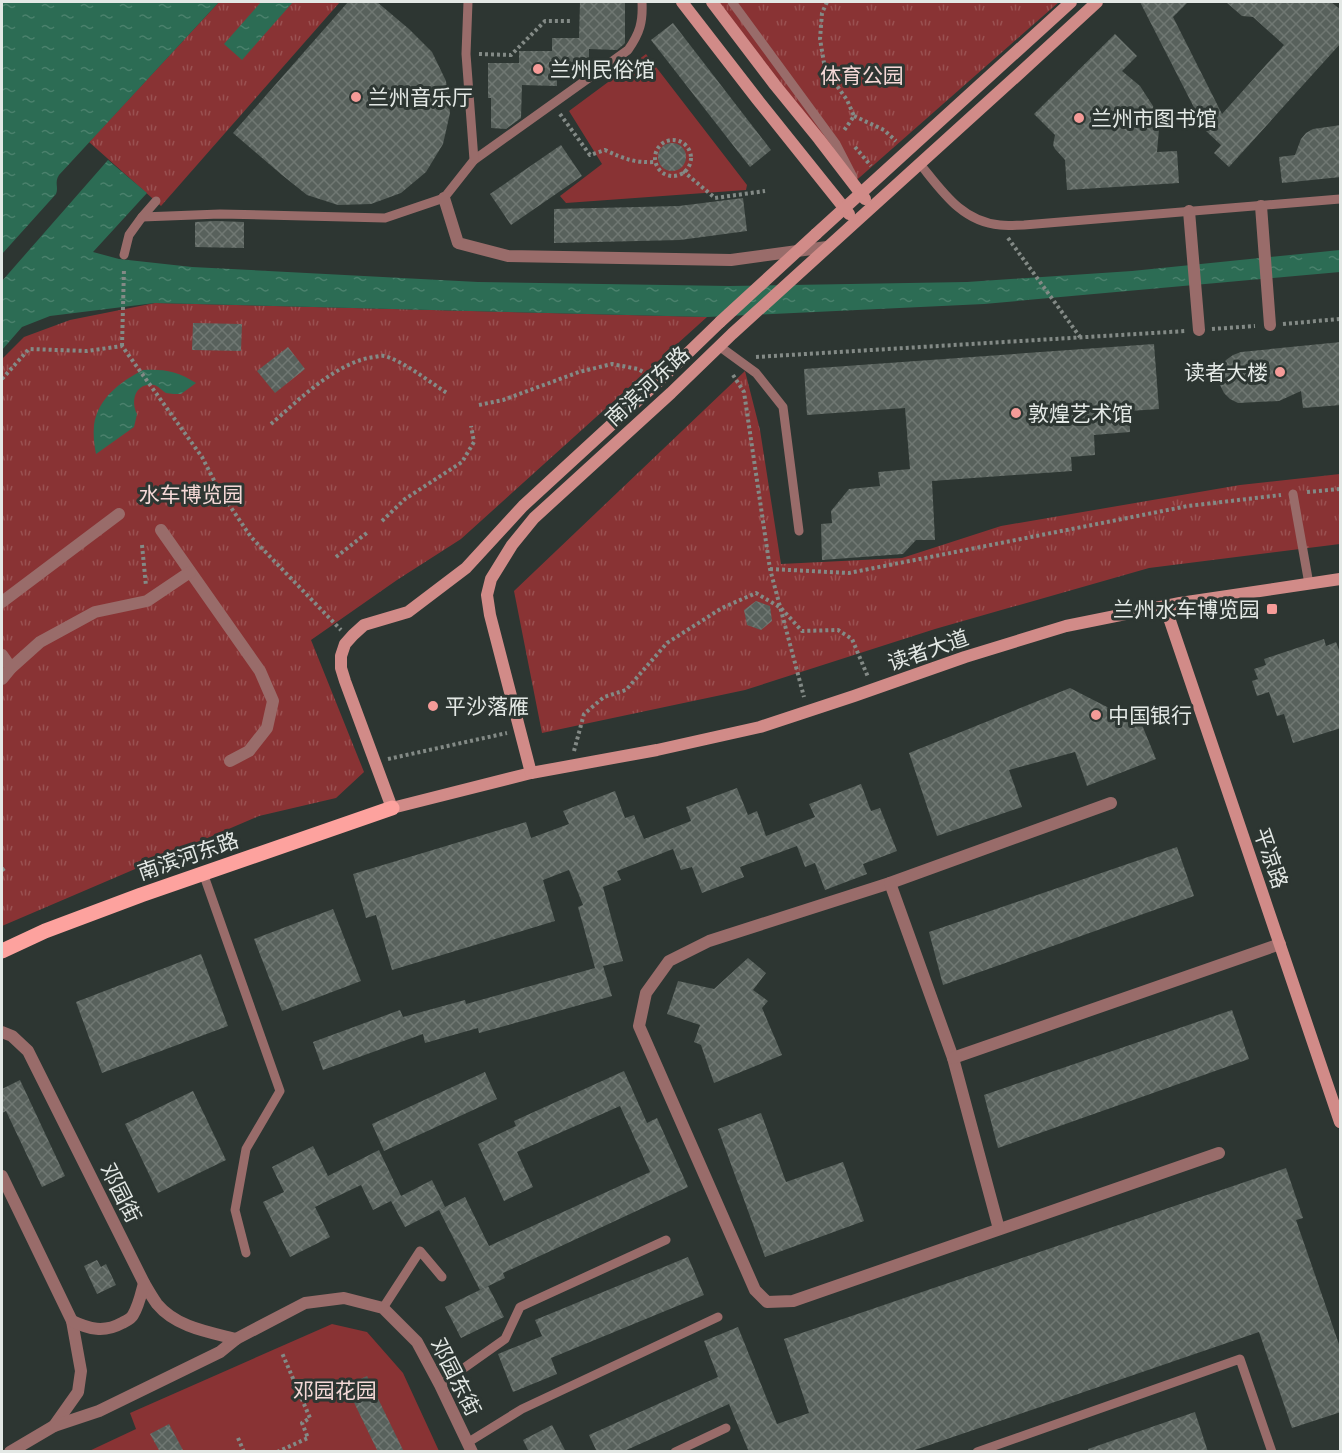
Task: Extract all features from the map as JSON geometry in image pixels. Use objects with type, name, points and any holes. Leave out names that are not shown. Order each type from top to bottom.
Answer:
[{"type":"main road","points":[[682,2],[844,209],[856,221]]},
{"type":"main road","points":[[712,2],[872,207]]},
{"type":"main road","name":"南滨河东路","points":[[349,639],[364,625],[408,612],[466,568],[522,506],[1071,2]]},
{"type":"main road","name":"南滨河东路","points":[[2,951],[45,931],[141,895],[392,808],[531,773],[487,596],[491,579],[512,545],[534,519],[719,346],[1097,2]]},
{"type":"main road","name":"读者大道","points":[[531,773],[657,750],[759,727],[965,657],[1066,626],[1165,606],[1341,579]]},
{"type":"main road","name":"平凉路","points":[[1165,606],[1341,1122]]},
{"type":"main road","points":[[349,639],[341,656],[341,668],[392,808]]},
{"type":"street","points":[[444,198],[458,243],[508,256],[732,261],[827,247]]},
{"type":"street","points":[[1261,206],[1270,325]]},
{"type":"street","points":[[1189,211],[1199,330]]},
{"type":"street","points":[[2,602],[119,514]]},
{"type":"street","points":[[161,530],[260,671],[273,701],[267,728],[249,752],[230,761]]},
{"type":"street","points":[[2,679],[40,642],[95,612],[147,601],[190,572]]},
{"type":"street","points":[[2,655],[11,668]]},
{"type":"street","points":[[1111,803],[890,883],[709,941],[669,961],[646,993],[639,1026],[755,1290],[766,1302],[793,1301],[1219,1153]]},
{"type":"street","points":[[890,883],[953,1058],[999,1229]]},
{"type":"street","points":[[953,1058],[1280,944]]},
{"type":"street","name":"邓园街","points":[[2,1032],[12,1036],[28,1051],[144,1283],[158,1305],[177,1321],[236,1339]]},
{"type":"street","points":[[2,1176],[72,1321],[81,1371],[78,1392],[54,1426]]},
{"type":"street","points":[[72,1321],[86,1328],[102,1330],[119,1325],[132,1318],[144,1283]]},
{"type":"street","points":[[10,1452],[54,1426],[99,1411],[220,1352],[236,1339],[305,1303],[344,1298],[383,1308]]},
{"type":"street","name":"邓园东街","points":[[383,1308],[417,1342],[470,1447]]},
{"type":"lane","points":[[468,2],[466,54],[474,160]]},
{"type":"lane","points":[[142,217],[220,214],[385,218],[444,198],[474,160],[628,50],[638,36],[642,19],[642,2]]},
{"type":"lane","points":[[732,2],[836,144],[861,194]]},
{"type":"lane","points":[[920,164],[954,206],[976,219],[999,225],[1024,225],[1341,199]]},
{"type":"lane","points":[[124,255],[129,235],[156,201]]},
{"type":"lane","points":[[719,346],[756,373],[783,407],[799,531]]},
{"type":"lane","points":[[1293,494],[1309,584]]},
{"type":"lane","points":[[203,873],[280,1091],[246,1149],[235,1210],[246,1253]]},
{"type":"lane","points":[[440,1385],[505,1339],[520,1307],[666,1240]]},
{"type":"lane","points":[[383,1308],[420,1251],[442,1277]]},
{"type":"lane","points":[[470,1447],[522,1409],[718,1317]]},
{"type":"lane","points":[[977,1452],[1240,1359],[1272,1452]]},
{"type":"lane","points":[[675,1452],[726,1428]]},
{"type":"path","points":[[827,2],[822,13],[820,39],[825,69],[847,100],[854,116],[884,130],[908,151]]},
{"type":"path","points":[[466,54],[510,55],[545,21],[570,21]]},
{"type":"path","points":[[553,104],[590,155],[605,150],[638,163],[656,162]]},
{"type":"path","points":[[843,132],[854,116]]},
{"type":"path","points":[[669,140],[681,142],[689,150],[690,162],[684,171],[673,175],[658,168],[656,151],[660,146],[669,140]]},
{"type":"path","points":[[684,171],[715,198],[765,191]]},
{"type":"path","points":[[1013,244],[1080,337]]},
{"type":"path","points":[[124,255],[122,346],[202,457],[219,490],[251,537],[349,639]]},
{"type":"path","points":[[808,712],[770,568],[744,392],[732,374],[736,359],[1341,319]]},
{"type":"path","points":[[2,379],[30,349],[87,351],[122,346]]},
{"type":"path","points":[[270,424],[314,387],[337,371],[364,358],[385,356],[404,365],[447,393]]},
{"type":"path","points":[[479,405],[503,399],[579,372],[612,364],[638,369],[659,381]]},
{"type":"path","points":[[382,521],[405,499],[462,462],[474,442],[471,426]]},
{"type":"path","points":[[770,568],[849,573],[1188,506],[1341,489]]},
{"type":"path","points":[[336,557],[368,532]]},
{"type":"path","points":[[142,544],[147,601]]},
{"type":"path","points":[[570,766],[584,714],[604,697],[626,690],[667,643],[722,608],[756,593],[781,608],[802,631],[838,630],[852,639],[873,690]]},
{"type":"path","points":[[376,764],[392,758],[520,730]]},
{"type":"path","points":[[277,1452],[308,1438],[302,1423],[310,1418],[282,1353]]},
{"type":"path","points":[[238,1438],[244,1452]]},
{"type":"path","points":[[292,1445],[295,1452]]},
{"type":"green space","points":[[219,2],[340,2],[161,206],[89,142]]},
{"type":"green space","name":"体育公园","points":[[716,2],[1059,2],[851,185]]},
{"type":"green space","points":[[646,54],[747,185],[746,190],[566,203],[560,196],[602,164],[569,111]]},
{"type":"green space","name":"水车博览园","points":[[155,303],[707,317],[461,539],[311,640],[364,772],[336,798],[259,816],[2,926],[2,359],[24,337],[70,320]]},
{"type":"green space","points":[[745,371],[760,430],[781,564],[902,558],[1001,526],[1240,485],[1340,474],[1340,544],[1149,568],[935,629],[745,690],[542,733],[514,591]]},
{"type":"green space","name":"邓园花园","points":[[332,1324],[367,1332],[403,1373],[439,1451],[87,1452],[136,1429],[130,1413]]},
{"type":"water","points":[[2,2],[219,2],[59,175],[56,194],[2,254]]},
{"type":"water","points":[[261,2],[293,2],[242,60],[224,44]]},
{"type":"water","points":[[108,160],[147,193],[93,252],[119,259],[192,267],[478,282],[729,286],[967,282],[1132,271],[1340,250],[1340,272],[984,304],[707,317],[155,303],[50,316],[22,327],[2,350],[2,281]]},
{"type":"water","points":[[143,370],[170,372],[196,383],[181,394],[166,393],[154,385],[143,386],[136,393],[134,403],[137,414],[134,427],[96,454],[94,425],[100,407],[111,392]]},
{"type":"building","name":"兰州音乐厅","points":[[348,2],[377,2],[432,52],[446,81],[450,113],[443,144],[426,172],[401,193],[371,204],[338,205],[307,195],[233,133]]},
{"type":"building","name":"兰州民俗馆","points":[[580,2],[625,2],[625,43],[617,50],[589,49],[589,70],[582,74],[557,74],[557,86],[522,85],[521,118],[506,129],[491,128],[488,63],[519,63],[519,51],[552,51],[552,38],[579,38]]},
{"type":"building","points":[[1140,2],[1188,2],[1173,17],[1222,114],[1284,45],[1253,17],[1242,16],[1226,2],[1331,2],[1341,10],[1341,43],[1229,167],[1214,153],[1221,145],[1206,131]]},
{"type":"building","points":[[673,23],[771,150],[750,167],[651,40]]},
{"type":"building","points":[[1115,34],[1137,56],[1122,71],[1140,86],[1153,106],[1159,129],[1157,152],[1177,151],[1179,183],[1067,190],[1065,160],[1053,145],[1055,135],[1034,114]]},
{"type":"building","points":[[1341,125],[1341,177],[1282,183],[1279,157],[1295,155],[1301,139],[1313,129]]},
{"type":"building","points":[[672,143],[682,147],[686,157],[682,167],[672,171],[662,167],[658,157],[662,147]]},
{"type":"building","points":[[561,145],[582,176],[511,225],[490,194]]},
{"type":"building","points":[[743,198],[747,231],[680,240],[554,243],[554,209],[679,206]]},
{"type":"building","points":[[195,222],[244,222],[244,248],[195,247]]},
{"type":"building","points":[[193,323],[242,324],[241,351],[192,350]]},
{"type":"building","name":"读者大楼","points":[[1341,342],[1341,405],[1303,408],[1301,391],[1279,401],[1238,403],[1224,393],[1220,385],[1219,376],[1226,360],[1241,352]]},
{"type":"building","name":"敦煌艺术馆","points":[[1154,344],[1159,409],[1129,411],[1130,432],[1094,435],[1095,455],[1071,457],[1072,471],[932,481],[935,540],[916,540],[903,554],[822,560],[821,524],[832,523],[831,511],[849,489],[880,486],[878,472],[910,469],[905,408],[807,415],[804,369]]},
{"type":"building","points":[[288,347],[305,369],[275,393],[257,371]]},
{"type":"building","points":[[756,601],[770,606],[772,621],[761,630],[747,625],[744,610]]},
{"type":"building","points":[[1324,639],[1326,646],[1336,642],[1341,655],[1341,728],[1293,743],[1284,714],[1277,716],[1269,692],[1257,696],[1252,681],[1258,679],[1254,669],[1266,665],[1264,659]]},
{"type":"building","points":[[1070,688],[1142,725],[1156,759],[1087,786],[1075,752],[1009,770],[1022,807],[937,836],[909,753]]},
{"type":"building","points":[[861,784],[871,811],[880,808],[897,851],[863,864],[867,874],[825,890],[815,863],[805,867],[797,846],[740,867],[744,877],[702,893],[692,867],[681,870],[673,849],[617,871],[621,880],[603,887],[623,961],[603,966],[612,996],[479,1033],[478,1028],[425,1043],[423,1034],[323,1070],[313,1042],[400,1010],[403,1017],[465,1000],[466,1004],[595,968],[578,907],[583,905],[569,870],[543,880],[555,921],[392,970],[376,915],[366,918],[353,874],[526,822],[531,838],[569,824],[563,811],[615,791],[625,818],[634,815],[644,839],[691,821],[686,807],[737,788],[748,815],[757,811],[766,836],[815,817],[809,804]]},
{"type":"building","points":[[1177,847],[1194,896],[943,985],[929,932]]},
{"type":"building","points":[[333,909],[361,981],[282,1011],[254,939]]},
{"type":"building","points":[[201,954],[228,1026],[102,1073],[76,1002]]},
{"type":"building","points":[[748,958],[766,973],[753,990],[768,1001],[762,1008],[782,1055],[714,1083],[701,1045],[694,1042],[700,1025],[667,1014],[678,981],[714,989]]},
{"type":"building","points":[[1232,1010],[1249,1059],[998,1148],[984,1095]]},
{"type":"building","points":[[624,1071],[647,1123],[657,1118],[688,1187],[503,1273],[505,1278],[480,1290],[439,1210],[465,1197],[489,1246],[650,1172],[620,1106],[517,1152],[533,1187],[504,1201],[478,1144],[516,1126],[514,1121]]},
{"type":"building","points":[[485,1072],[497,1099],[384,1151],[372,1124]]},
{"type":"building","points":[[20,1080],[65,1176],[42,1187],[6,1111],[2,1113],[2,1089]]},
{"type":"building","points":[[193,1091],[226,1160],[158,1193],[125,1124]]},
{"type":"building","points":[[761,1113],[786,1182],[843,1162],[864,1221],[765,1257],[718,1129]]},
{"type":"building","points":[[313,1146],[328,1176],[379,1150],[401,1196],[432,1180],[445,1207],[405,1227],[391,1201],[373,1210],[361,1185],[315,1207],[330,1237],[290,1257],[263,1202],[284,1192],[272,1167]]},
{"type":"building","points":[[1286,1168],[1303,1218],[1296,1220],[1341,1350],[1341,1412],[1292,1428],[1259,1332],[909,1452],[749,1452],[729,1404],[622,1452],[597,1452],[589,1435],[718,1377],[704,1341],[738,1327],[777,1424],[809,1413],[784,1339]]},
{"type":"building","points":[[688,1257],[704,1295],[551,1358],[557,1374],[513,1392],[498,1354],[542,1336],[535,1320]]},
{"type":"building","points":[[97,1260],[101,1267],[106,1264],[116,1285],[97,1294],[84,1266]]},
{"type":"building","points":[[488,1286],[504,1317],[461,1338],[445,1307]]},
{"type":"building","points":[[367,1376],[404,1452],[378,1452],[346,1386]]},
{"type":"building","points":[[1195,1412],[1208,1452],[1088,1452],[1088,1449]]},
{"type":"building","points":[[169,1424],[184,1452],[160,1452],[150,1434]]},
{"type":"building","points":[[552,1425],[566,1452],[529,1452],[523,1440]]},
{"type":"place","name":"兰州民俗馆","points":[[538,69]]},
{"type":"place","name":"兰州音乐厅","points":[[356,97]]},
{"type":"place","name":"兰州市图书馆","points":[[1079,118]]},
{"type":"place","name":"读者大楼","points":[[1280,372]]},
{"type":"place","name":"敦煌艺术馆","points":[[1016,413]]},
{"type":"place","name":"兰州水车博览园","points":[[1272,609]]},
{"type":"place","name":"平沙落雁","points":[[433,706]]},
{"type":"place","name":"中国银行","points":[[1096,715]]}]
